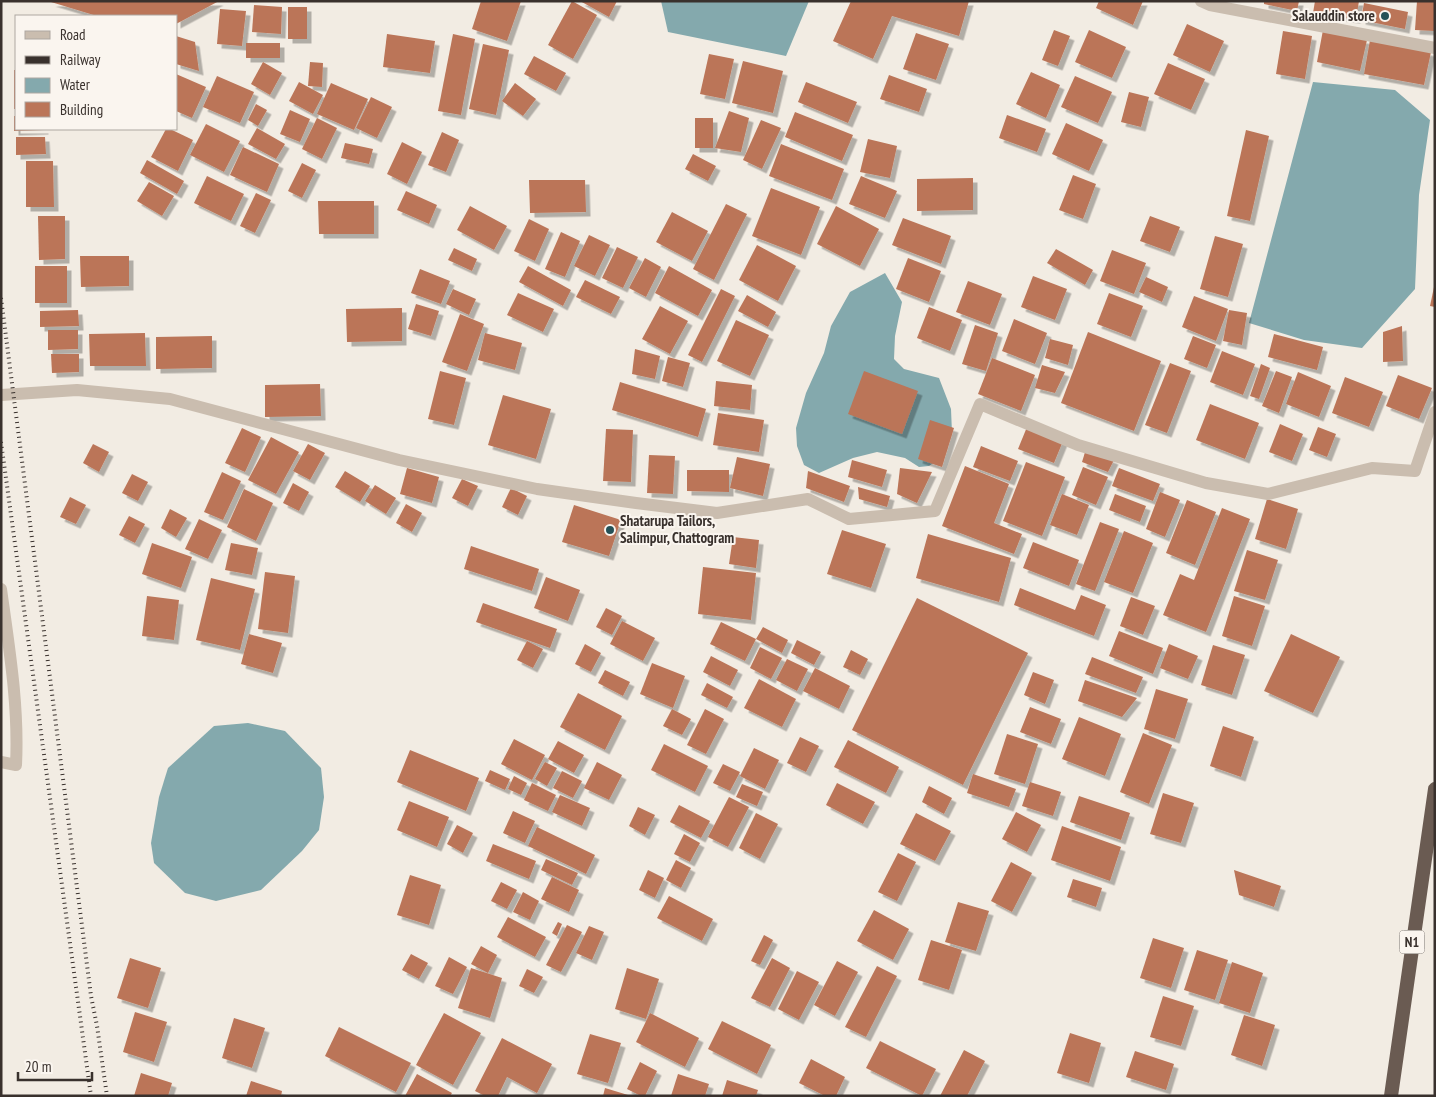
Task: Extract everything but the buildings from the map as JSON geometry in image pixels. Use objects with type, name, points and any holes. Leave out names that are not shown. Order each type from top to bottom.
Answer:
[{"type":"highway","name":"N1","points":[[1391,1096],[1435,788]]},
{"type":"street","points":[[1201,1],[1210,5],[1435,48]]},
{"type":"street","points":[[1,395],[77,390],[170,399],[399,460],[536,489],[717,513],[808,499],[849,518],[935,511],[980,404],[1078,445],[1206,483],[1268,494],[1372,468],[1415,471],[1435,412]]},
{"type":"street","points":[[1,589],[14,686],[17,747],[16,764],[1,762]]},
{"type":"water","points":[[661,1],[809,1],[786,56],[668,32]]},
{"type":"water","points":[[1313,82],[1395,90],[1430,120],[1419,195],[1415,289],[1362,348],[1304,340],[1249,323]]},
{"type":"water","points":[[885,273],[902,302],[895,336],[894,359],[904,369],[939,378],[951,409],[952,433],[939,459],[929,466],[919,467],[905,458],[877,452],[853,458],[819,473],[804,465],[797,446],[796,428],[806,393],[824,353],[831,326],[850,292]]},
{"type":"water","points":[[248,723],[285,731],[321,768],[324,797],[319,830],[302,851],[261,890],[216,901],[185,893],[154,863],[151,843],[159,797],[168,768],[214,726]]},
{"type":"railway","points":[[1,298],[91,996],[107,1096]]},
{"type":"railway","points":[[1,442],[91,1096]]},
{"type":"place","name":"Salauddin store","points":[[1385,16]]},
{"type":"place","name":"Shatarupa Tailors, Salimpur, Chattogram","points":[[610,530]]}]
